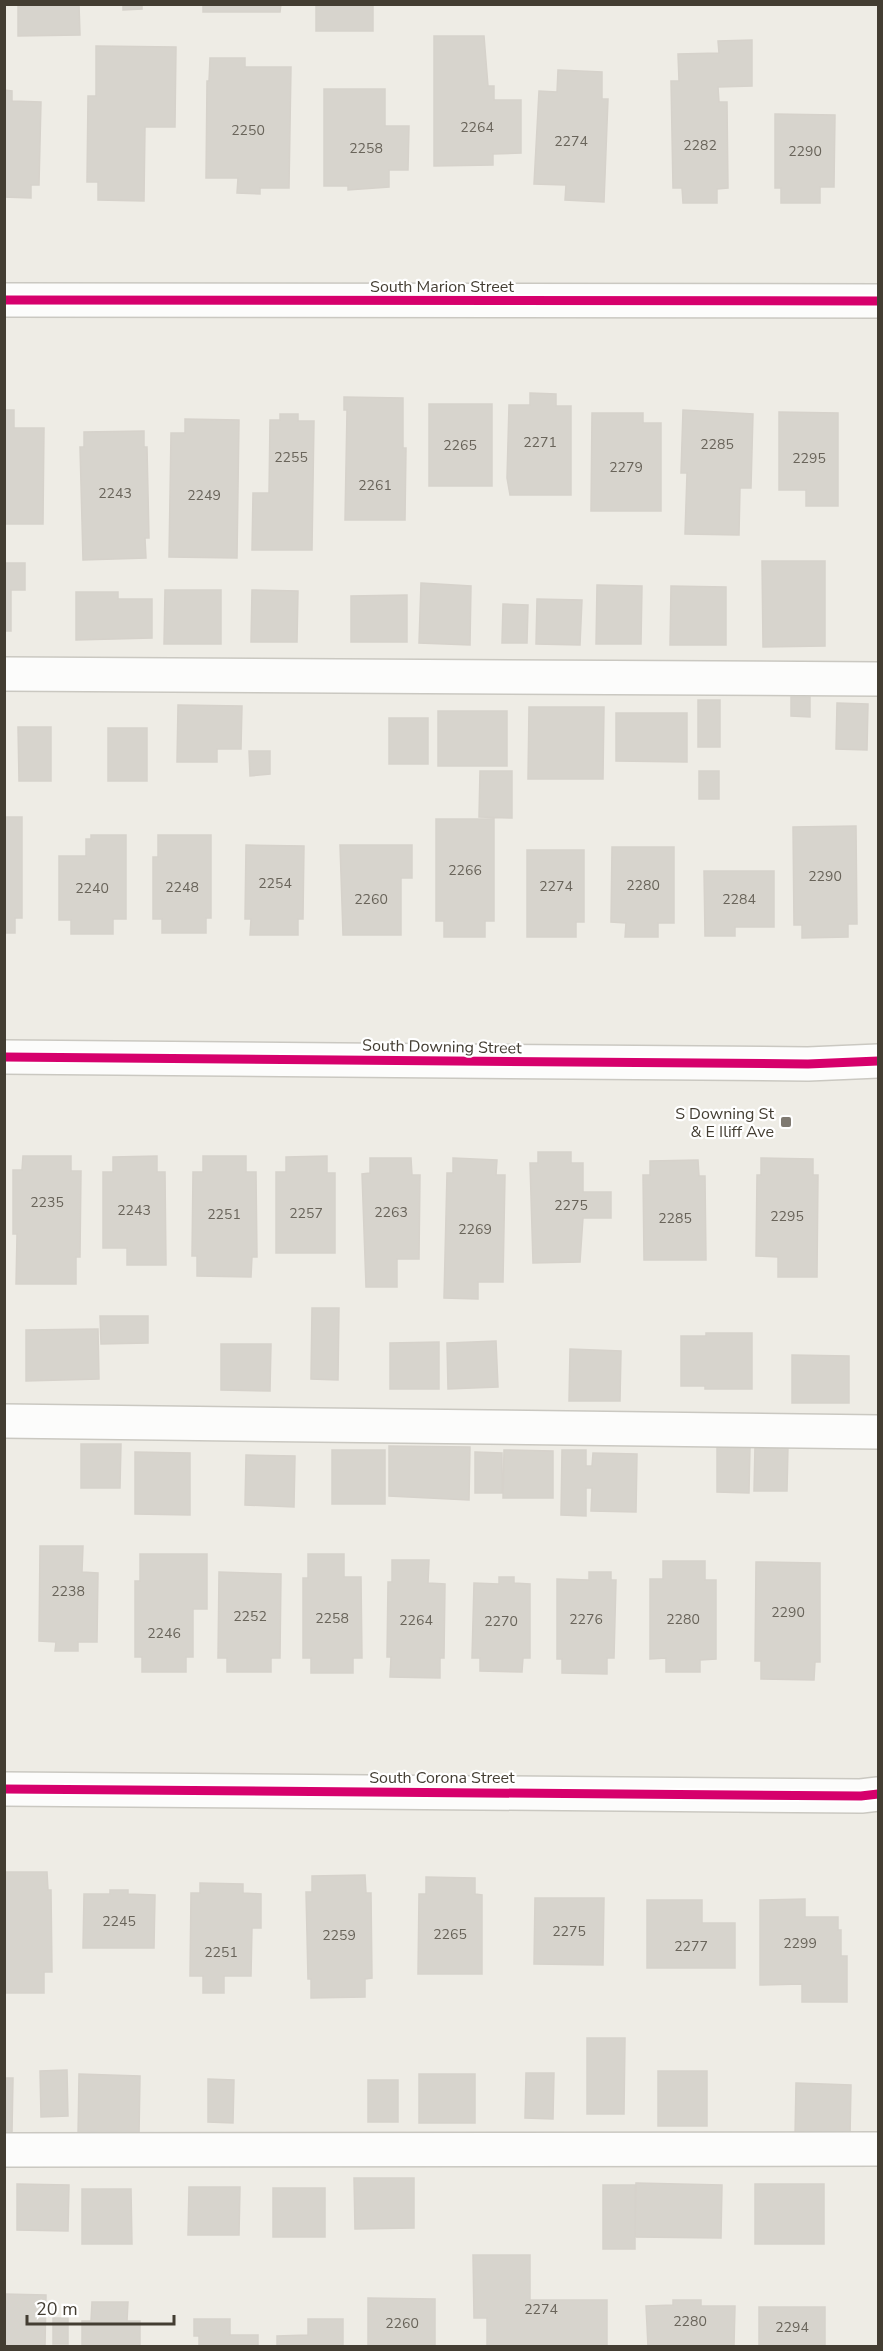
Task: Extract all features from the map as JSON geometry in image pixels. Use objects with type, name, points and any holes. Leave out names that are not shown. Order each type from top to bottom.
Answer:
[{"type":"street","name":"South Marion Street","points":[[4,300],[879,301]]},
{"type":"street","points":[[4,674],[879,679]]},
{"type":"street","name":"South Downing Street","points":[[4,1057],[808,1064],[879,1061]]},
{"type":"street","points":[[4,1421],[879,1432]]},
{"type":"street","name":"South Corona Street","points":[[4,1789],[849,1796],[879,1794]]},
{"type":"street","points":[[4,2150],[879,2149]]},
{"type":"building","points":[[18,4],[79,4],[80,35],[18,36]]},
{"type":"building","points":[[123,4],[142,4],[142,9],[123,10]]},
{"type":"building","points":[[203,4],[281,4],[280,12],[203,12]]},
{"type":"building","points":[[316,4],[373,4],[373,31],[316,31]]},
{"type":"building","points":[[434,36],[484,36],[488,86],[494,86],[494,100],[521,100],[521,153],[493,154],[493,165],[434,166]]},
{"type":"building","points":[[752,40],[752,86],[718,87],[719,102],[727,102],[728,188],[717,189],[717,203],[683,203],[682,188],[673,188],[671,81],[679,81],[678,54],[719,53],[718,41]]},
{"type":"building","points":[[96,46],[176,47],[175,127],[145,127],[144,201],[98,200],[98,182],[87,182],[88,96],[96,96]]},
{"type":"building","points":[[210,58],[245,58],[245,67],[291,67],[289,188],[260,188],[260,194],[237,193],[238,178],[206,178],[207,81],[209,81]]},
{"type":"building","points":[[558,70],[602,72],[602,99],[608,99],[604,202],[565,200],[566,185],[534,184],[539,91],[557,92]]},
{"type":"building","points":[[324,89],[385,89],[385,126],[409,126],[408,170],[389,170],[389,187],[348,190],[348,186],[324,186]]},
{"type":"building","points":[[4,90],[12,91],[12,101],[41,102],[39,185],[31,185],[31,198],[4,197]]},
{"type":"building","points":[[775,114],[835,115],[834,187],[820,187],[820,203],[781,203],[781,188],[775,188]]},
{"type":"building","points":[[530,393],[556,394],[556,406],[571,406],[571,495],[510,495],[507,478],[509,405],[530,405]]},
{"type":"building","points":[[344,397],[403,398],[403,448],[406,448],[405,520],[345,520],[347,410],[344,410]]},
{"type":"building","points":[[429,404],[492,404],[492,486],[429,486]]},
{"type":"building","points":[[4,410],[14,410],[14,428],[44,428],[43,524],[4,524]]},
{"type":"building","points":[[683,410],[753,414],[751,488],[740,488],[739,535],[685,534],[687,473],[681,473]]},
{"type":"building","points":[[779,412],[838,413],[838,506],[806,506],[806,490],[779,490]]},
{"type":"building","points":[[592,413],[643,413],[643,423],[661,423],[661,511],[591,511]]},
{"type":"building","points":[[280,414],[298,414],[298,421],[314,421],[312,550],[252,550],[253,493],[269,493],[270,420],[280,420]]},
{"type":"building","points":[[185,419],[239,420],[237,558],[169,557],[171,433],[185,433]]},
{"type":"building","points":[[144,431],[144,447],[147,447],[149,538],[145,538],[146,558],[83,560],[80,447],[84,447],[84,432]]},
{"type":"building","points":[[762,561],[825,561],[825,646],[763,647]]},
{"type":"building","points":[[4,563],[25,563],[25,590],[11,590],[11,631],[4,631]]},
{"type":"building","points":[[421,583],[471,586],[470,645],[419,643]]},
{"type":"building","points":[[597,585],[642,586],[641,644],[596,644]]},
{"type":"building","points":[[671,586],[726,587],[726,645],[670,645]]},
{"type":"building","points":[[165,590],[221,590],[221,644],[164,644]]},
{"type":"building","points":[[252,590],[298,591],[297,642],[251,642]]},
{"type":"building","points":[[76,592],[118,592],[118,599],[152,599],[152,638],[76,640]]},
{"type":"building","points":[[407,595],[407,642],[351,642],[351,596]]},
{"type":"building","points":[[537,599],[582,600],[580,645],[536,644]]},
{"type":"building","points":[[503,604],[528,605],[527,643],[502,643]]},
{"type":"building","points":[[791,697],[810,697],[810,717],[791,716]]},
{"type":"building","points":[[698,700],[720,700],[720,747],[698,747]]},
{"type":"building","points":[[837,703],[868,704],[867,750],[836,749]]},
{"type":"building","points":[[178,705],[242,706],[241,749],[217,749],[217,762],[177,762]]},
{"type":"building","points":[[529,707],[604,707],[603,779],[528,779]]},
{"type":"building","points":[[438,711],[507,711],[507,766],[438,766]]},
{"type":"building","points":[[616,713],[687,713],[687,762],[616,761]]},
{"type":"building","points":[[389,718],[428,718],[428,764],[389,764]]},
{"type":"building","points":[[18,727],[51,727],[51,781],[19,781]]},
{"type":"building","points":[[108,728],[147,728],[147,781],[108,781]]},
{"type":"building","points":[[249,751],[270,751],[270,774],[250,776]]},
{"type":"building","points":[[480,771],[512,771],[512,818],[479,817]]},
{"type":"building","points":[[699,771],[719,771],[719,799],[699,799]]},
{"type":"building","points":[[4,817],[22,817],[22,918],[15,918],[15,933],[4,933]]},
{"type":"building","points":[[436,819],[494,819],[494,921],[485,921],[485,937],[444,937],[444,921],[436,921]]},
{"type":"building","points":[[856,826],[857,924],[848,924],[848,937],[802,938],[802,925],[794,925],[793,827]]},
{"type":"building","points":[[91,835],[126,835],[126,919],[113,919],[113,934],[71,934],[71,920],[59,920],[59,856],[86,856],[86,839],[91,839]]},
{"type":"building","points":[[158,835],[211,835],[211,918],[206,918],[206,933],[162,933],[162,919],[153,919],[153,857],[158,857]]},
{"type":"building","points":[[246,845],[304,846],[303,919],[298,919],[298,935],[250,935],[251,919],[245,919]]},
{"type":"building","points":[[340,845],[412,845],[412,878],[401,878],[401,935],[343,935]]},
{"type":"building","points":[[612,847],[674,847],[674,923],[658,923],[658,937],[625,937],[626,923],[611,922]]},
{"type":"building","points":[[527,850],[584,850],[584,922],[576,922],[576,937],[527,937]]},
{"type":"building","points":[[704,871],[774,871],[774,927],[735,927],[735,936],[705,936]]},
{"type":"building","points":[[538,1152],[571,1152],[571,1163],[583,1163],[583,1192],[611,1192],[611,1218],[583,1218],[580,1262],[533,1263],[530,1163],[538,1163]]},
{"type":"building","points":[[23,1156],[71,1156],[71,1171],[81,1171],[80,1257],[76,1257],[76,1284],[16,1284],[17,1234],[13,1234],[13,1170],[22,1170]]},
{"type":"building","points":[[157,1156],[157,1172],[165,1172],[166,1265],[127,1265],[127,1248],[103,1248],[103,1172],[113,1172],[113,1157]]},
{"type":"building","points":[[203,1156],[246,1156],[246,1172],[256,1172],[257,1257],[252,1257],[251,1277],[197,1276],[197,1256],[192,1256],[193,1172],[203,1172]]},
{"type":"building","points":[[327,1156],[327,1173],[335,1173],[335,1253],[276,1253],[276,1172],[286,1172],[286,1157]]},
{"type":"building","points":[[370,1158],[411,1158],[412,1175],[420,1175],[419,1259],[397,1259],[397,1287],[366,1287],[362,1174],[370,1173]]},
{"type":"building","points":[[453,1158],[497,1160],[496,1175],[505,1175],[503,1282],[478,1282],[478,1299],[444,1298],[447,1173],[453,1173]]},
{"type":"building","points":[[761,1158],[813,1159],[813,1175],[818,1175],[817,1277],[778,1277],[778,1257],[756,1256],[757,1175],[761,1175]]},
{"type":"building","points":[[698,1160],[699,1176],[705,1176],[706,1260],[644,1260],[643,1175],[650,1175],[650,1161]]},
{"type":"building","points":[[312,1308],[339,1308],[338,1380],[311,1379]]},
{"type":"building","points":[[100,1316],[148,1316],[148,1343],[101,1344]]},
{"type":"building","points":[[98,1329],[99,1379],[26,1381],[26,1330]]},
{"type":"building","points":[[706,1333],[752,1333],[752,1389],[705,1389],[705,1386],[681,1386],[681,1336],[706,1336]]},
{"type":"building","points":[[496,1341],[498,1387],[448,1389],[447,1343]]},
{"type":"building","points":[[439,1342],[439,1389],[390,1389],[390,1343]]},
{"type":"building","points":[[221,1344],[271,1344],[270,1391],[221,1390]]},
{"type":"building","points":[[570,1349],[621,1351],[620,1401],[569,1401]]},
{"type":"building","points":[[792,1355],[849,1356],[849,1403],[792,1403]]},
{"type":"building","points":[[81,1444],[121,1444],[120,1488],[81,1488]]},
{"type":"building","points":[[389,1446],[470,1447],[469,1500],[389,1496]]},
{"type":"building","points":[[717,1446],[750,1447],[749,1493],[717,1492]]},
{"type":"building","points":[[755,1446],[788,1446],[787,1491],[754,1491]]},
{"type":"building","points":[[332,1450],[385,1450],[385,1504],[332,1504]]},
{"type":"building","points":[[504,1450],[553,1451],[553,1498],[503,1498]]},
{"type":"building","points":[[562,1450],[586,1450],[586,1466],[592,1466],[593,1453],[637,1454],[636,1512],[591,1511],[592,1488],[586,1488],[586,1516],[561,1515]]},
{"type":"building","points":[[135,1452],[190,1453],[190,1515],[135,1514]]},
{"type":"building","points":[[475,1452],[502,1453],[502,1493],[475,1493]]},
{"type":"building","points":[[246,1455],[295,1456],[294,1507],[245,1505]]},
{"type":"building","points":[[40,1546],[83,1546],[82,1572],[98,1573],[97,1642],[78,1642],[78,1651],[55,1651],[56,1642],[39,1641]]},
{"type":"building","points":[[140,1554],[207,1554],[207,1609],[193,1609],[193,1657],[186,1657],[186,1672],[142,1672],[142,1657],[135,1657],[135,1581],[140,1581]]},
{"type":"building","points":[[308,1554],[344,1554],[344,1577],[361,1577],[362,1658],[353,1658],[353,1673],[311,1673],[311,1658],[303,1658],[303,1578],[308,1578]]},
{"type":"building","points":[[392,1560],[429,1560],[428,1583],[445,1584],[444,1658],[440,1658],[440,1678],[390,1677],[391,1657],[387,1657],[388,1582],[392,1582]]},
{"type":"building","points":[[663,1561],[705,1561],[705,1580],[716,1580],[716,1659],[700,1660],[700,1672],[666,1672],[666,1658],[650,1659],[650,1579],[663,1579]]},
{"type":"building","points":[[756,1562],[820,1563],[820,1662],[815,1662],[814,1680],[761,1679],[761,1661],[755,1661]]},
{"type":"building","points":[[219,1572],[281,1574],[280,1658],[271,1658],[271,1672],[227,1672],[227,1658],[218,1658]]},
{"type":"building","points":[[589,1572],[611,1572],[611,1580],[616,1580],[614,1658],[607,1658],[607,1674],[562,1673],[562,1659],[557,1659],[557,1579],[589,1580]]},
{"type":"building","points":[[499,1577],[514,1577],[514,1583],[530,1584],[530,1658],[523,1658],[522,1672],[480,1671],[480,1658],[472,1658],[474,1583],[499,1584]]},
{"type":"building","points":[[4,1872],[47,1872],[48,1890],[51,1890],[52,1972],[44,1972],[44,1993],[4,1993]]},
{"type":"building","points":[[365,1875],[366,1893],[371,1893],[372,1978],[365,1979],[365,1997],[311,1998],[311,1979],[308,1979],[306,1892],[312,1892],[312,1876]]},
{"type":"building","points":[[426,1877],[475,1878],[475,1894],[482,1895],[482,1974],[418,1974],[419,1894],[426,1894]]},
{"type":"building","points":[[200,1883],[243,1884],[243,1893],[261,1894],[261,1928],[252,1928],[251,1976],[224,1976],[224,1993],[203,1993],[203,1976],[190,1976],[191,1893],[200,1893]]},
{"type":"building","points":[[110,1890],[128,1890],[128,1894],[155,1895],[154,1948],[83,1948],[84,1894],[110,1894]]},
{"type":"building","points":[[535,1898],[604,1898],[603,1965],[534,1964]]},
{"type":"building","points":[[805,1899],[805,1917],[838,1917],[838,1930],[841,1930],[841,1956],[847,1956],[847,2002],[802,2002],[802,1984],[760,1985],[760,1900]]},
{"type":"building","points":[[647,1900],[702,1900],[702,1923],[735,1923],[735,1968],[647,1968]]},
{"type":"building","points":[[587,2038],[625,2038],[624,2114],[587,2114]]},
{"type":"building","points":[[67,2070],[68,2116],[41,2117],[40,2071]]},
{"type":"building","points":[[658,2071],[707,2071],[707,2126],[658,2126]]},
{"type":"building","points":[[526,2073],[554,2073],[553,2119],[525,2118]]},
{"type":"building","points":[[79,2074],[140,2076],[139,2136],[78,2136]]},
{"type":"building","points":[[419,2074],[475,2074],[475,2123],[419,2123]]},
{"type":"building","points":[[4,2078],[13,2078],[12,2133],[4,2133]]},
{"type":"building","points":[[208,2079],[234,2080],[233,2123],[208,2122]]},
{"type":"building","points":[[368,2080],[398,2080],[398,2122],[368,2122]]},
{"type":"building","points":[[796,2083],[851,2085],[850,2136],[795,2136]]},
{"type":"building","points":[[354,2178],[414,2178],[414,2228],[355,2229]]},
{"type":"building","points":[[636,2183],[722,2185],[721,2238],[635,2237]]},
{"type":"building","points":[[17,2184],[69,2185],[68,2231],[17,2230]]},
{"type":"building","points":[[755,2184],[824,2184],[824,2244],[755,2244]]},
{"type":"building","points":[[603,2185],[635,2185],[635,2249],[603,2249]]},
{"type":"building","points":[[189,2187],[240,2187],[239,2235],[188,2235]]},
{"type":"building","points":[[273,2188],[325,2188],[325,2237],[273,2237]]},
{"type":"building","points":[[82,2189],[131,2189],[132,2244],[82,2244]]},
{"type":"building","points":[[473,2255],[530,2255],[530,2300],[607,2300],[607,2346],[487,2346],[487,2318],[474,2318]]},
{"type":"building","points":[[4,2294],[46,2295],[45,2346],[4,2346]]},
{"type":"building","points":[[368,2298],[435,2299],[435,2346],[368,2346]]},
{"type":"building","points":[[673,2300],[701,2300],[701,2306],[735,2306],[734,2346],[648,2346],[646,2306],[673,2305]]},
{"type":"building","points":[[92,2302],[128,2302],[127,2321],[140,2321],[140,2346],[82,2346],[82,2321],[91,2321]]},
{"type":"building","points":[[759,2307],[825,2307],[825,2346],[759,2346]]},
{"type":"building","points":[[53,2318],[68,2318],[68,2344],[53,2344]]},
{"type":"building","points":[[194,2319],[230,2319],[230,2335],[258,2335],[258,2346],[199,2346],[199,2336],[194,2336]]},
{"type":"building","points":[[308,2319],[343,2319],[343,2346],[277,2346],[277,2336],[308,2335]]},
{"type":"cycle path","points":[[4,300],[878,301]]},
{"type":"cycle path","points":[[4,1057],[808,1064],[878,1061]]},
{"type":"cycle path","points":[[4,1789],[861,1796],[878,1794]]},
{"type":"place","name":"S Downing St & E Iliff Ave","points":[[786,1122]]}]
